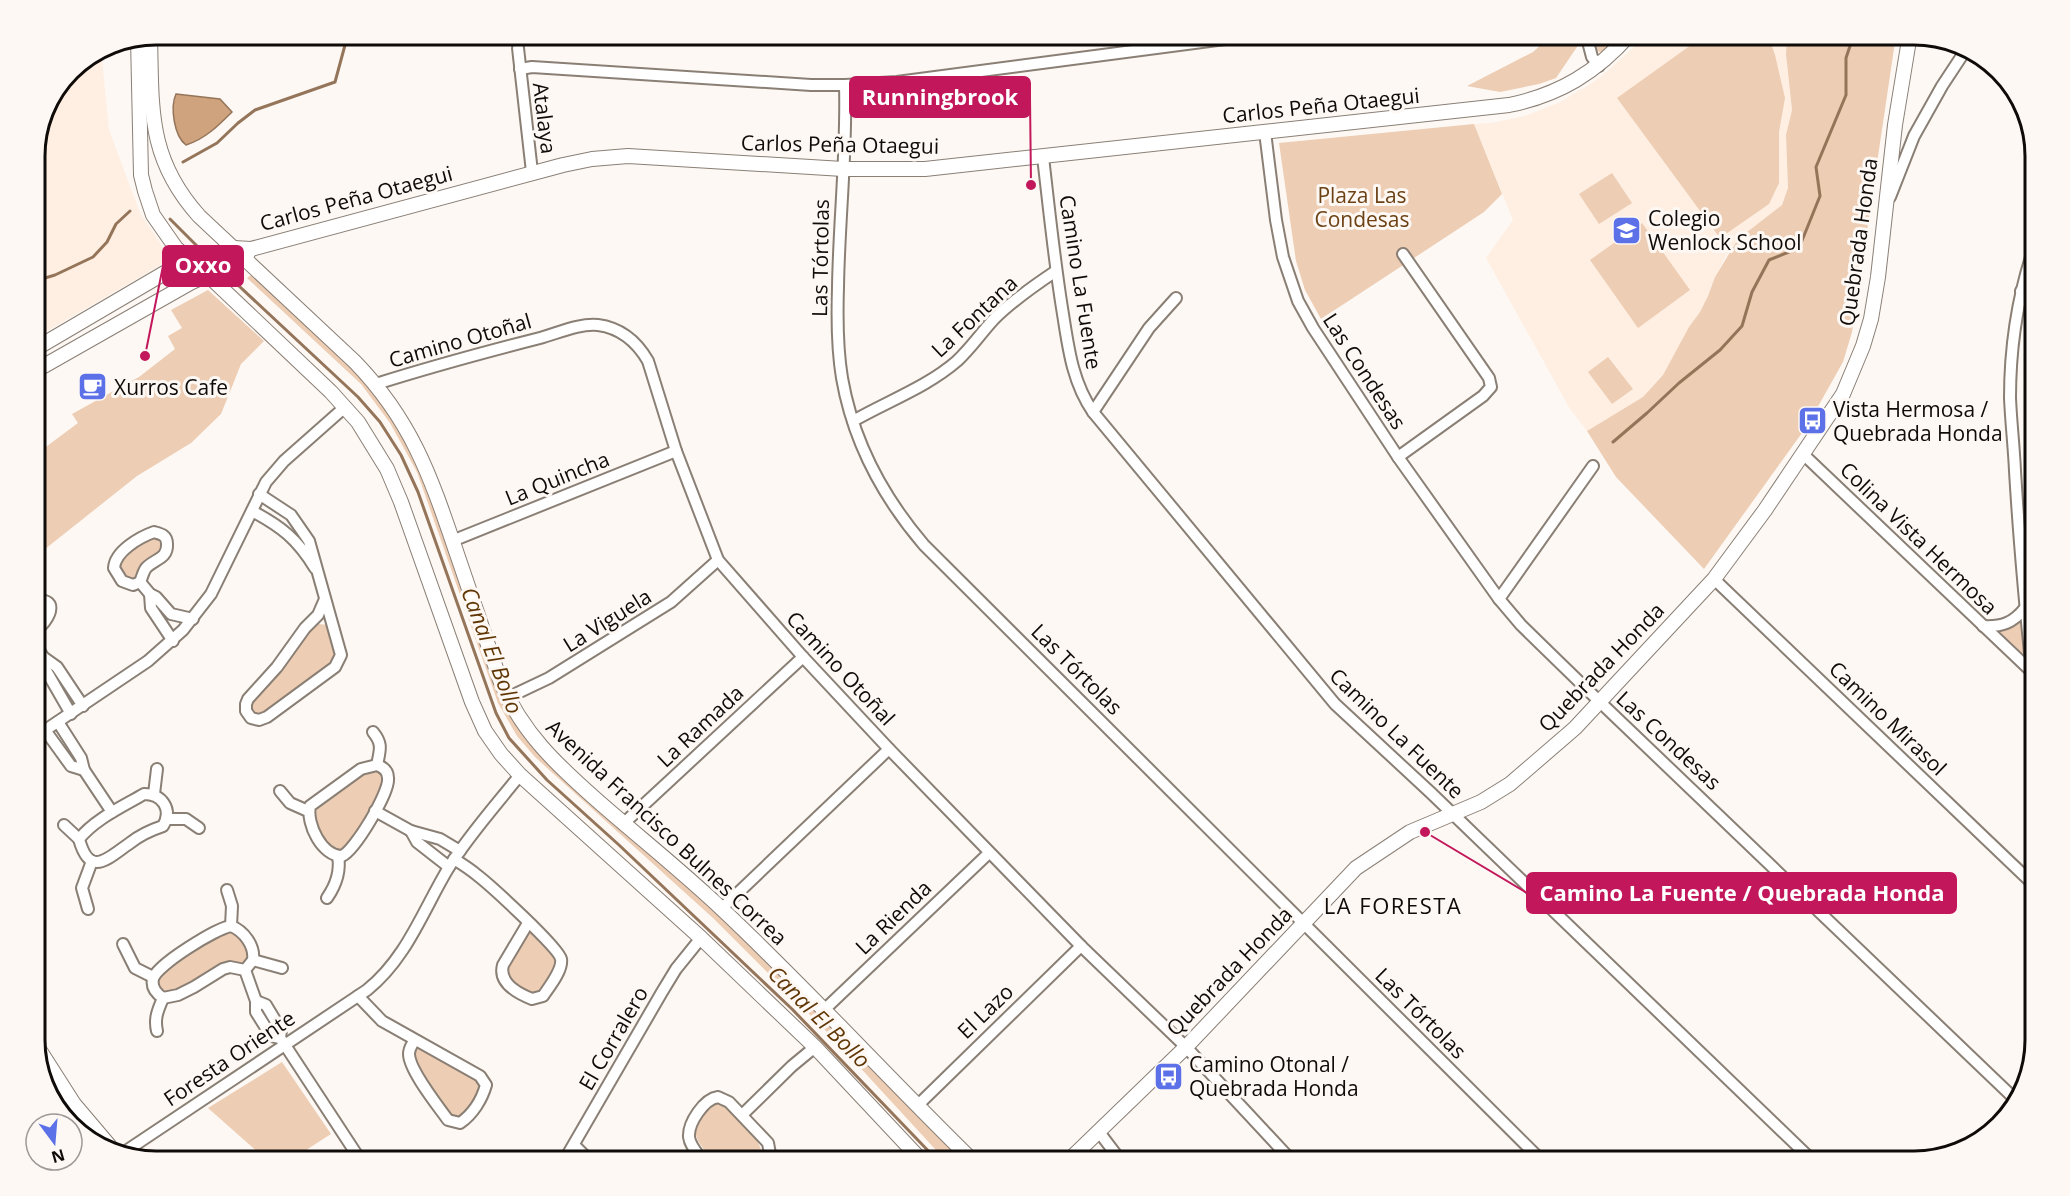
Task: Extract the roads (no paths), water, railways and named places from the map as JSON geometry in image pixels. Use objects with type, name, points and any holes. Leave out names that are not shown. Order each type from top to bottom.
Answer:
[{"type":"street","name":"Avenida Francisco Bulnes Correa","points":[[150,45],[153,119],[164,161],[174,183],[188,204],[376,384],[400,419],[422,458],[440,503],[507,699],[538,745],[568,775],[722,909],[963,1151]]},
{"type":"street","name":"Atalaya","points":[[520,69],[532,67],[845,86],[1178,45]]},
{"type":"street","points":[[1589,45],[1599,66]]},
{"type":"street","name":"Carlos Peña Otaegui","points":[[45,344],[173,268],[197,260],[238,253],[532,172],[592,159],[628,156],[843,169],[925,169],[1043,157],[1525,102],[1569,85],[1599,66],[1619,45]]},
{"type":"street","name":"Quebrada Honda","points":[[1079,1151],[1186,1047],[1356,868],[1410,832],[1481,802],[1510,784],[1575,728],[1714,579],[1843,394],[1863,346],[1871,319],[1876,288],[1895,124],[1908,45]]},
{"type":"street","points":[[138,46],[141,175],[144,191],[153,214],[176,248],[197,260],[210,272],[345,407],[369,438],[394,485],[478,717],[493,743],[520,775],[701,938],[815,1047],[913,1151]]},
{"type":"street","name":"Atalaya","points":[[518,48],[532,172]]},
{"type":"street","points":[[1886,205],[1914,136],[1962,56]]},
{"type":"street","name":"Las Tórtolas","points":[[845,86],[846,123],[838,241],[838,328],[843,379],[853,421],[884,491],[924,545],[1532,1151]]},
{"type":"street","name":"Las Condesas","points":[[1265,132],[1280,238],[1289,279],[1298,300],[1313,328],[1398,457],[1499,599],[1600,702],[2011,1095]]},
{"type":"street","name":"Camino La Fuente","points":[[1043,157],[1056,271],[1073,372],[1093,412],[1335,704],[1803,1151]]},
{"type":"street","name":"Carlos Peña Otaegui","points":[[45,364],[56,360],[210,272],[238,253]]},
{"type":"street","points":[[1398,457],[1483,396],[1491,387],[1489,378],[1403,254]]},
{"type":"street","name":"La Fontana","points":[[853,421],[926,383],[948,368],[969,349],[997,316],[1056,271]]},
{"type":"street","points":[[1983,626],[1995,627],[2009,623],[2025,608],[2010,398],[2014,332],[2025,278]]},
{"type":"street","points":[[2021,291],[2025,292]]},
{"type":"street","points":[[1093,412],[1149,328],[1176,298]]},
{"type":"street","name":"Camino Otoñal","points":[[376,384],[590,325],[606,327],[630,339],[644,353],[648,362],[676,451],[718,560],[803,657],[889,749],[1080,946],[1186,1047],[1283,1151]]},
{"type":"street","points":[[45,353],[51,359],[56,360]]},
{"type":"street","points":[[84,770],[71,766],[45,730],[83,706],[172,641],[193,619],[219,580],[259,494],[284,461],[345,407]]},
{"type":"street","name":"La Quincha","points":[[452,541],[676,451]]},
{"type":"street","name":"Colina Vista Hermosa","points":[[1803,454],[2025,665]]},
{"type":"street","points":[[1499,599],[1593,466]]},
{"type":"street","points":[[259,494],[291,515],[309,541],[341,652],[341,658],[336,665],[267,717],[259,720],[251,718],[246,711],[247,701],[277,667],[320,611],[325,599]]},
{"type":"street","points":[[252,511],[286,532],[317,571]]},
{"type":"street","points":[[154,532],[163,535],[167,543],[165,555],[144,569],[140,582],[133,585],[122,581],[114,567],[114,562],[118,555],[146,535],[154,532]]},
{"type":"street","name":"La Viguela","points":[[507,699],[549,678],[671,602],[718,560]]},
{"type":"street","name":"Camino Mirasol","points":[[1714,579],[2025,876]]},
{"type":"street","points":[[140,582],[171,614],[193,619]]},
{"type":"street","points":[[150,594],[151,608],[172,641]]},
{"type":"street","points":[[45,603],[49,606],[50,616],[45,624]]},
{"type":"street","points":[[310,622],[323,619],[332,624]]},
{"type":"street","name":"La Ramada","points":[[623,824],[803,657]]},
{"type":"street","points":[[45,658],[57,667],[83,706]]},
{"type":"street","points":[[45,669],[71,714]]},
{"type":"street","points":[[58,722],[81,758],[84,770],[112,812]]},
{"type":"street","points":[[373,732],[379,740],[377,765]]},
{"type":"street","points":[[722,909],[889,749]]},
{"type":"street","points":[[377,765],[383,767],[388,778],[388,786],[375,811],[354,846],[347,854],[338,856],[327,851],[321,843],[310,826],[308,812],[310,806],[361,769],[377,765]]},
{"type":"street","points":[[154,794],[157,769]]},
{"type":"street","name":"Foresta Oriente","points":[[130,1148],[282,1041],[358,996],[385,975],[401,955],[454,859],[520,775]]},
{"type":"street","points":[[280,791],[290,803],[308,812]]},
{"type":"street","points":[[63,825],[79,839],[81,847],[92,861],[100,863],[108,860],[146,832],[163,826],[167,819],[167,811],[160,798],[154,794],[144,794],[112,812],[85,831],[79,839]]},
{"type":"street","points":[[375,811],[411,831],[440,839],[454,859]]},
{"type":"street","points":[[167,819],[186,819],[199,828]]},
{"type":"street","points":[[411,831],[417,842],[454,859],[478,876],[558,951],[561,966],[543,996],[532,999],[505,982],[501,972],[528,923]]},
{"type":"street","name":"La Rienda","points":[[824,1010],[989,853]]},
{"type":"street","points":[[327,898],[334,887],[340,867],[338,856]]},
{"type":"street","points":[[88,909],[82,888],[92,861]]},
{"type":"street","points":[[227,890],[232,906],[231,926]]},
{"type":"street","points":[[164,998],[154,990],[153,977],[157,971],[185,949],[217,930],[231,926],[240,930],[248,940],[254,954],[253,960],[245,970]]},
{"type":"street","name":"El Corralero","points":[[570,1151],[672,977],[701,938]]},
{"type":"street","points":[[123,944],[135,968],[153,977]]},
{"type":"street","name":"El Lazo","points":[[918,1105],[1080,946]]},
{"type":"street","points":[[253,960],[282,968]]},
{"type":"street","points":[[157,1031],[156,1012],[164,998],[186,992],[224,969],[230,967],[245,970]]},
{"type":"street","points":[[245,970],[256,1001],[266,1005],[281,1030],[282,1041],[354,1151]]},
{"type":"street","points":[[358,996],[382,1021],[480,1077],[486,1085],[484,1094],[468,1117],[460,1123],[448,1120],[423,1085],[409,1057],[409,1049],[414,1041]]},
{"type":"street","points":[[742,1115],[815,1047]]},
{"type":"street","points":[[47,1062],[74,1104],[102,1137]]},
{"type":"street","points":[[697,1151],[691,1142],[690,1128],[704,1104],[712,1098],[721,1098],[729,1102],[768,1143],[769,1151]]},
{"type":"street","points":[[1099,1132],[1113,1151]]},
{"type":"street","points":[[574,1144],[581,1151]]},
{"type":"waterway","points":[[183,162],[217,143],[255,110],[335,82],[345,45]]},
{"type":"waterway","points":[[1613,442],[1720,350],[1742,326],[1752,292],[1769,260],[1799,248],[1820,196],[1816,167],[1846,95],[1846,58],[1850,45]]},
{"type":"waterway","points":[[45,278],[93,257],[107,242],[116,224],[130,211]]},
{"type":"waterway","name":"Canal El Bollo","points":[[170,219],[204,253]]},
{"type":"waterway","name":"Canal El Bollo","points":[[224,272],[358,397],[380,422],[401,455],[418,492],[496,713],[509,738],[547,780],[792,1009],[928,1151]]},
{"type":"place","name":"Runningbrook","points":[[1031,185]]},
{"type":"place","name":"Colegio Wenlock School","points":[[1627,230]]},
{"type":"place","name":"Oxxo","points":[[145,356]]},
{"type":"place","name":"Xurros Cafe","points":[[93,387]]},
{"type":"place","name":"Vista Hermosa / Quebrada Honda","points":[[1812,421]]},
{"type":"place","name":"Camino La Fuente / Quebrada Honda","points":[[1425,832]]},
{"type":"place","name":"Camino Otonal / Quebrada Honda","points":[[1168,1076]]},
{"type":"district","name":"LA FORESTA","points":[[1393,905]]},
{"type":"park label","name":"Plaza Las Condesas","points":[[1362,207]]}]
